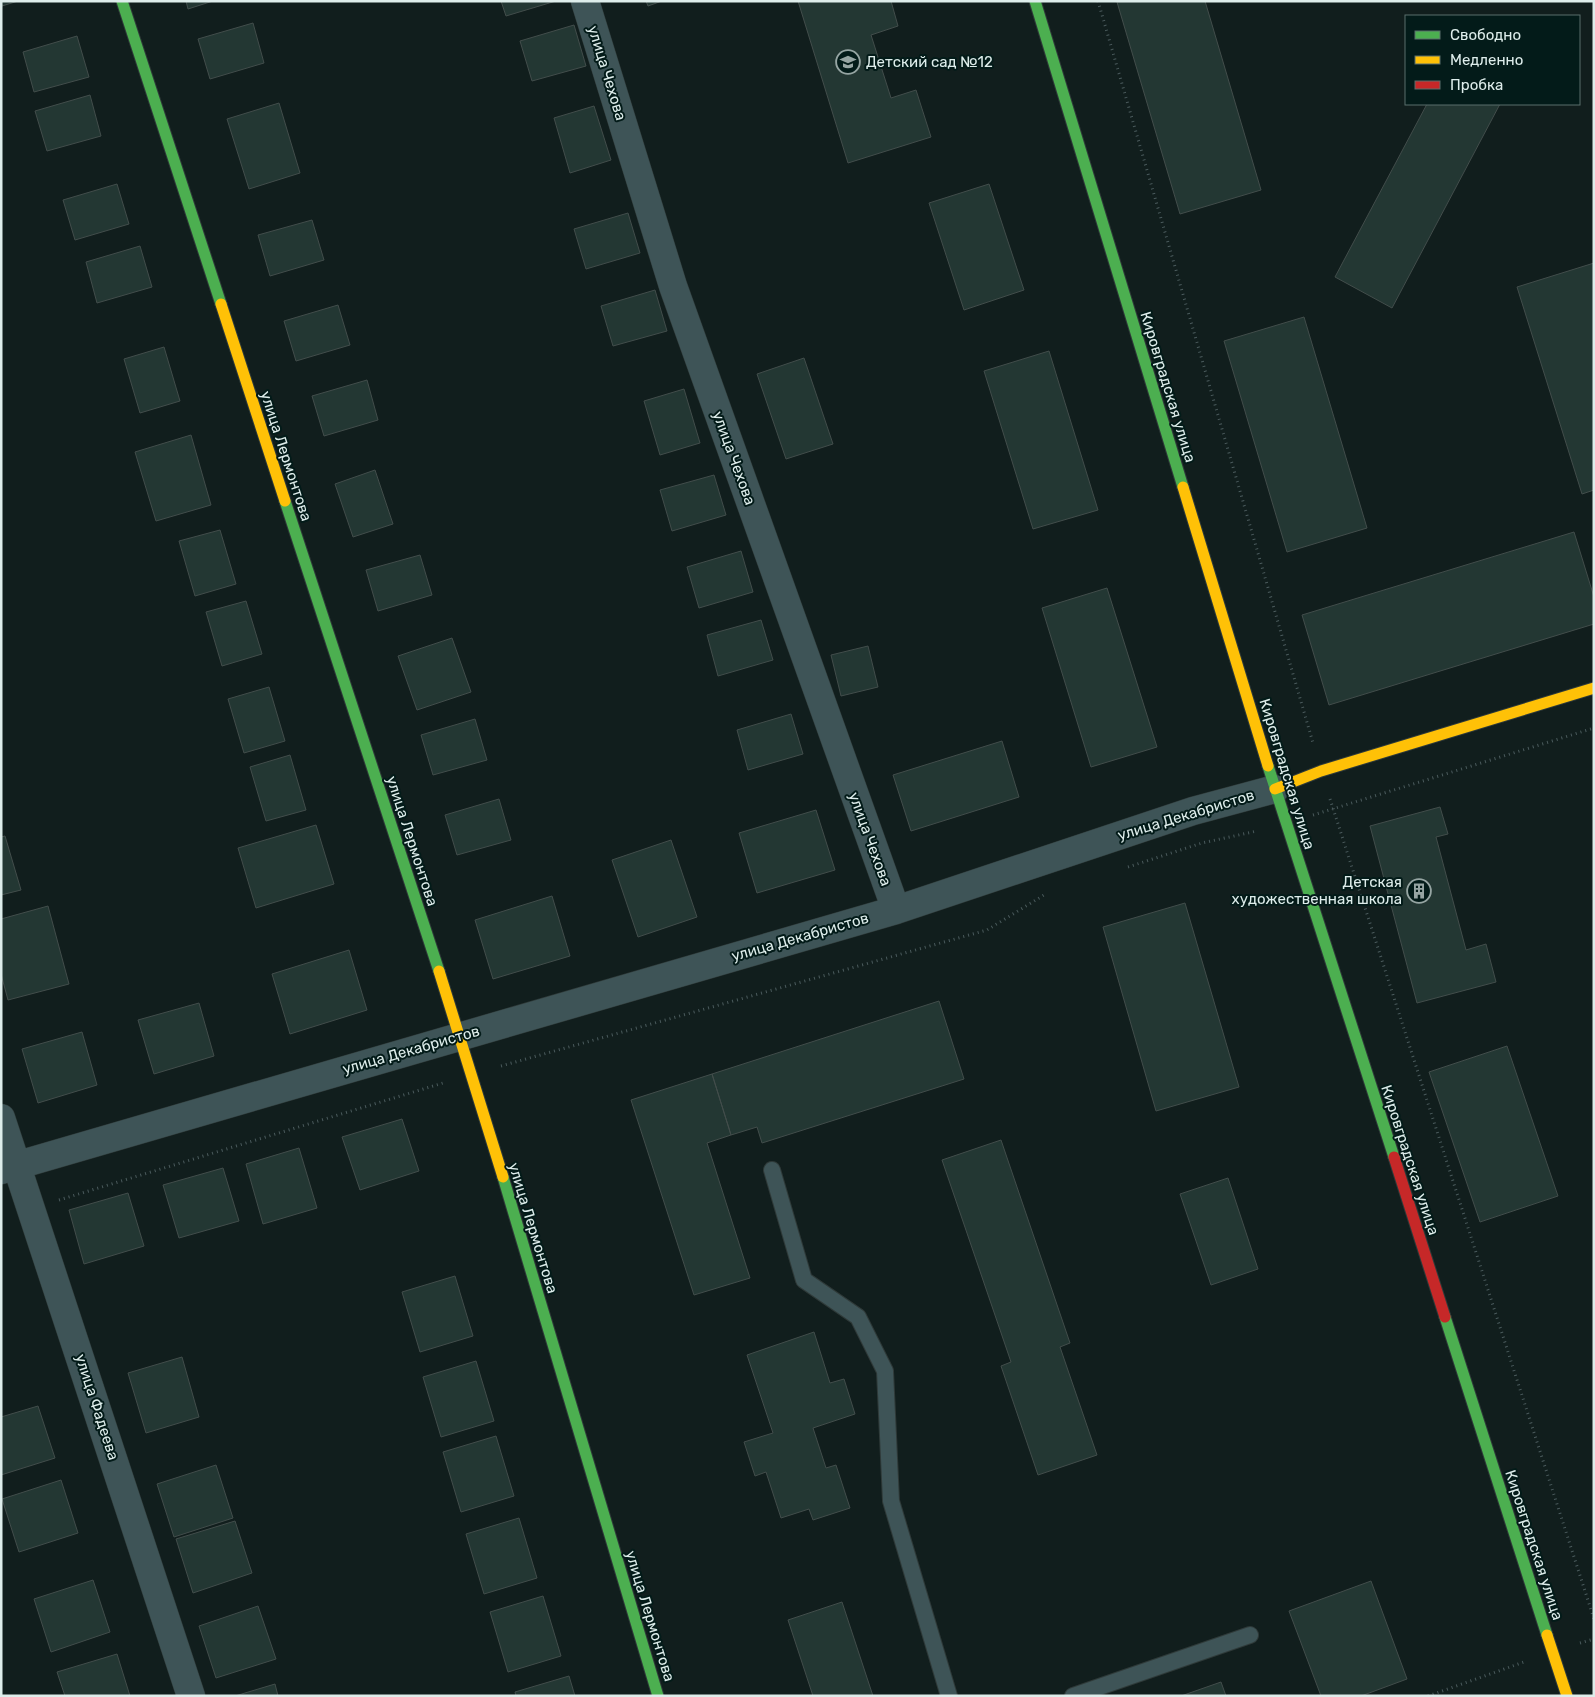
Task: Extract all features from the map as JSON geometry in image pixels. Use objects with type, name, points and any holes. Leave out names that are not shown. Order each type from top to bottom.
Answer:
[{"type":"street","name":"улица Лермонтова","points":[[122,1],[460,1035],[658,1696]]},
{"type":"street","name":"улица Чехова","points":[[585,1],[673,286],[896,910]]},
{"type":"street","name":"Кировградская улица","points":[[1034,1],[1275,788],[1567,1696]]},
{"type":"street","name":"улица Декабристов","points":[[10,1168],[460,1035],[896,910],[1193,811],[1275,788],[1321,771],[1594,688]]},
{"type":"street","name":"улица Фадеева","points":[[1,1118],[10,1168],[32,1208],[191,1696]]},
{"type":"lane","points":[[772,1170],[804,1280],[858,1317],[885,1371],[891,1500],[949,1696]]},
{"type":"lane","points":[[1073,1696],[1250,1635]]},
{"type":"path","points":[[1098,1],[1321,771],[1594,1619]]},
{"type":"path","points":[[1120,870],[1202,844],[1287,824],[1333,808],[1594,728]]},
{"type":"path","points":[[32,1208],[471,1074],[987,930],[1046,893]]},
{"type":"path","points":[[1428,1696],[1594,1639]]},
{"type":"building","points":[[1,1],[18,1],[2,6]]},
{"type":"building","points":[[186,1],[213,1],[188,9]]},
{"type":"building","points":[[501,1],[556,1],[506,16]]},
{"type":"building","points":[[646,1],[662,1],[648,6]]},
{"type":"building","name":"Детский сад №12","points":[[798,1],[891,1],[898,26],[871,35],[891,98],[916,90],[931,137],[848,163]]},
{"type":"building","points":[[1205,1],[1261,190],[1180,214],[1117,2]]},
{"type":"building","points":[[253,23],[264,63],[210,79],[198,39]]},
{"type":"building","points":[[574,25],[586,66],[532,81],[520,41]]},
{"type":"building","points":[[77,36],[89,77],[34,92],[23,52]]},
{"type":"building","points":[[90,95],[101,136],[47,151],[35,111]]},
{"type":"building","points":[[279,103],[300,173],[249,189],[227,119]]},
{"type":"building","points":[[1426,105],[1499,105],[1392,308],[1335,277]]},
{"type":"building","points":[[594,106],[611,160],[570,173],[554,118]]},
{"type":"building","points":[[117,184],[129,224],[75,240],[63,200]]},
{"type":"building","points":[[989,184],[1024,290],[964,310],[929,203]]},
{"type":"building","points":[[628,213],[640,253],[586,269],[574,229]]},
{"type":"building","points":[[312,220],[324,260],[270,276],[258,235]]},
{"type":"building","points":[[140,246],[152,287],[97,303],[86,262]]},
{"type":"building","points":[[1594,263],[1594,490],[1582,494],[1517,287]]},
{"type":"building","points":[[655,290],[667,331],[613,346],[601,306]]},
{"type":"building","points":[[338,305],[350,345],[296,361],[284,321]]},
{"type":"building","points":[[1304,317],[1367,528],[1287,552],[1224,341]]},
{"type":"building","points":[[164,347],[180,401],[140,413],[124,359]]},
{"type":"building","points":[[1049,351],[1098,510],[1033,529],[984,371]]},
{"type":"building","points":[[804,358],[833,444],[786,459],[757,374]]},
{"type":"building","points":[[367,380],[378,420],[324,436],[312,396]]},
{"type":"building","points":[[684,389],[700,443],[660,455],[644,401]]},
{"type":"building","points":[[191,435],[211,505],[156,521],[135,452]]},
{"type":"building","points":[[375,470],[393,524],[353,537],[335,484]]},
{"type":"building","points":[[714,475],[726,515],[672,531],[660,490]]},
{"type":"building","points":[[220,530],[236,584],[195,596],[179,541]]},
{"type":"building","points":[[1574,532],[1594,597],[1594,624],[1329,705],[1302,615]]},
{"type":"building","points":[[741,551],[753,592],[699,608],[687,567]]},
{"type":"building","points":[[420,555],[432,595],[378,611],[366,570]]},
{"type":"building","points":[[1107,588],[1157,747],[1091,767],[1042,608]]},
{"type":"building","points":[[246,601],[262,654],[222,666],[206,612]]},
{"type":"building","points":[[761,620],[773,660],[718,676],[707,635]]},
{"type":"building","points":[[452,638],[471,692],[417,710],[398,656]]},
{"type":"building","points":[[868,646],[878,687],[841,696],[831,655]]},
{"type":"building","points":[[269,687],[285,741],[244,753],[228,699]]},
{"type":"building","points":[[791,714],[803,754],[748,770],[737,730]]},
{"type":"building","points":[[475,719],[487,760],[433,775],[421,735]]},
{"type":"building","points":[[1002,741],[1019,797],[911,831],[893,775]]},
{"type":"building","points":[[290,755],[306,810],[266,821],[250,767]]},
{"type":"building","points":[[499,799],[511,840],[457,855],[445,815]]},
{"type":"building","name":"Детская художественная школа","points":[[1440,807],[1448,834],[1436,837],[1466,950],[1486,944],[1496,982],[1417,1003],[1370,826]]},
{"type":"building","points":[[816,810],[835,870],[757,893],[739,833]]},
{"type":"building","points":[[316,825],[334,884],[256,908],[238,848]]},
{"type":"building","points":[[5,836],[21,890],[1,895],[1,837]]},
{"type":"building","points":[[671,840],[697,917],[638,937],[612,860]]},
{"type":"building","points":[[552,896],[570,956],[493,979],[475,920]]},
{"type":"building","points":[[1185,903],[1239,1087],[1156,1111],[1103,927]]},
{"type":"building","points":[[48,906],[69,984],[8,1000],[1,974],[1,919]]},
{"type":"building","points":[[349,950],[367,1010],[290,1034],[272,974]]},
{"type":"building","points":[[939,1001],[964,1079],[762,1143],[757,1127],[731,1135],[712,1074]]},
{"type":"building","points":[[199,1003],[214,1056],[154,1074],[138,1020]]},
{"type":"building","points":[[82,1032],[97,1085],[38,1103],[22,1049]]},
{"type":"building","points":[[1507,1046],[1558,1196],[1480,1222],[1429,1072]]},
{"type":"building","points":[[712,1074],[731,1135],[707,1143],[750,1278],[694,1295],[631,1100]]},
{"type":"building","points":[[402,1119],[419,1171],[360,1190],[342,1137]]},
{"type":"building","points":[[1001,1140],[1070,1343],[1060,1347],[1097,1455],[1038,1475],[1001,1366],[1011,1362],[942,1160]]},
{"type":"building","points":[[299,1148],[317,1208],[263,1224],[246,1164]]},
{"type":"building","points":[[223,1168],[239,1221],[179,1238],[163,1185]]},
{"type":"building","points":[[1228,1178],[1258,1269],[1211,1285],[1180,1194]]},
{"type":"building","points":[[128,1193],[144,1246],[84,1264],[69,1210]]},
{"type":"building","points":[[455,1276],[473,1336],[420,1352],[402,1292]]},
{"type":"building","points":[[814,1332],[830,1383],[844,1379],[855,1414],[813,1428],[826,1468],[836,1465],[850,1508],[813,1520],[809,1509],[781,1518],[766,1472],[755,1476],[744,1442],[773,1433],[747,1355]]},
{"type":"building","points":[[182,1357],[199,1417],[146,1433],[128,1373]]},
{"type":"building","points":[[476,1361],[494,1421],[441,1437],[423,1377]]},
{"type":"building","points":[[38,1406],[55,1458],[1,1475],[1,1417]]},
{"type":"building","points":[[496,1436],[514,1496],[461,1512],[443,1452]]},
{"type":"building","points":[[216,1465],[233,1518],[174,1537],[157,1484]]},
{"type":"building","points":[[61,1480],[78,1533],[19,1552],[2,1499]]},
{"type":"building","points":[[519,1518],[537,1578],[484,1594],[466,1534]]},
{"type":"building","points":[[235,1521],[252,1573],[193,1593],[176,1539]]},
{"type":"building","points":[[93,1580],[110,1632],[51,1652],[34,1599]]},
{"type":"building","points":[[1371,1581],[1407,1679],[1361,1696],[1321,1696],[1289,1611]]},
{"type":"building","points":[[543,1596],[561,1656],[508,1672],[490,1612]]},
{"type":"building","points":[[842,1602],[873,1696],[813,1696],[788,1620]]},
{"type":"building","points":[[258,1606],[276,1659],[216,1678],[199,1626]]},
{"type":"building","points":[[117,1654],[130,1696],[65,1696],[57,1672]]},
{"type":"building","points":[[569,1676],[575,1696],[516,1696],[515,1692]]},
{"type":"building","points":[[1221,1682],[1226,1696],[1181,1696]]},
{"type":"building","points":[[275,1684],[278,1696],[235,1696]]},
{"type":"traffic: fast","points":[[122,1],[221,304]]},
{"type":"traffic: fast","points":[[1035,1],[1183,487]]},
{"type":"traffic: fast","points":[[285,501],[439,971]]},
{"type":"traffic: fast","points":[[1268,766],[1394,1157]]},
{"type":"traffic: fast","points":[[503,1177],[658,1696]]},
{"type":"traffic: fast","points":[[1445,1317],[1547,1635]]},
{"type":"traffic: slow","points":[[221,304],[285,501]]},
{"type":"traffic: slow","points":[[1183,487],[1268,766]]},
{"type":"traffic: slow","points":[[1275,789],[1321,771],[1594,688]]},
{"type":"traffic: slow","points":[[439,971],[503,1177]]},
{"type":"traffic: slow","points":[[1547,1635],[1567,1696]]},
{"type":"traffic: jam","points":[[1394,1157],[1445,1317]]},
{"type":"place","name":"Детский сад №12","points":[[848,62]]},
{"type":"place","name":"Детская художественная школа","points":[[1419,891]]}]
